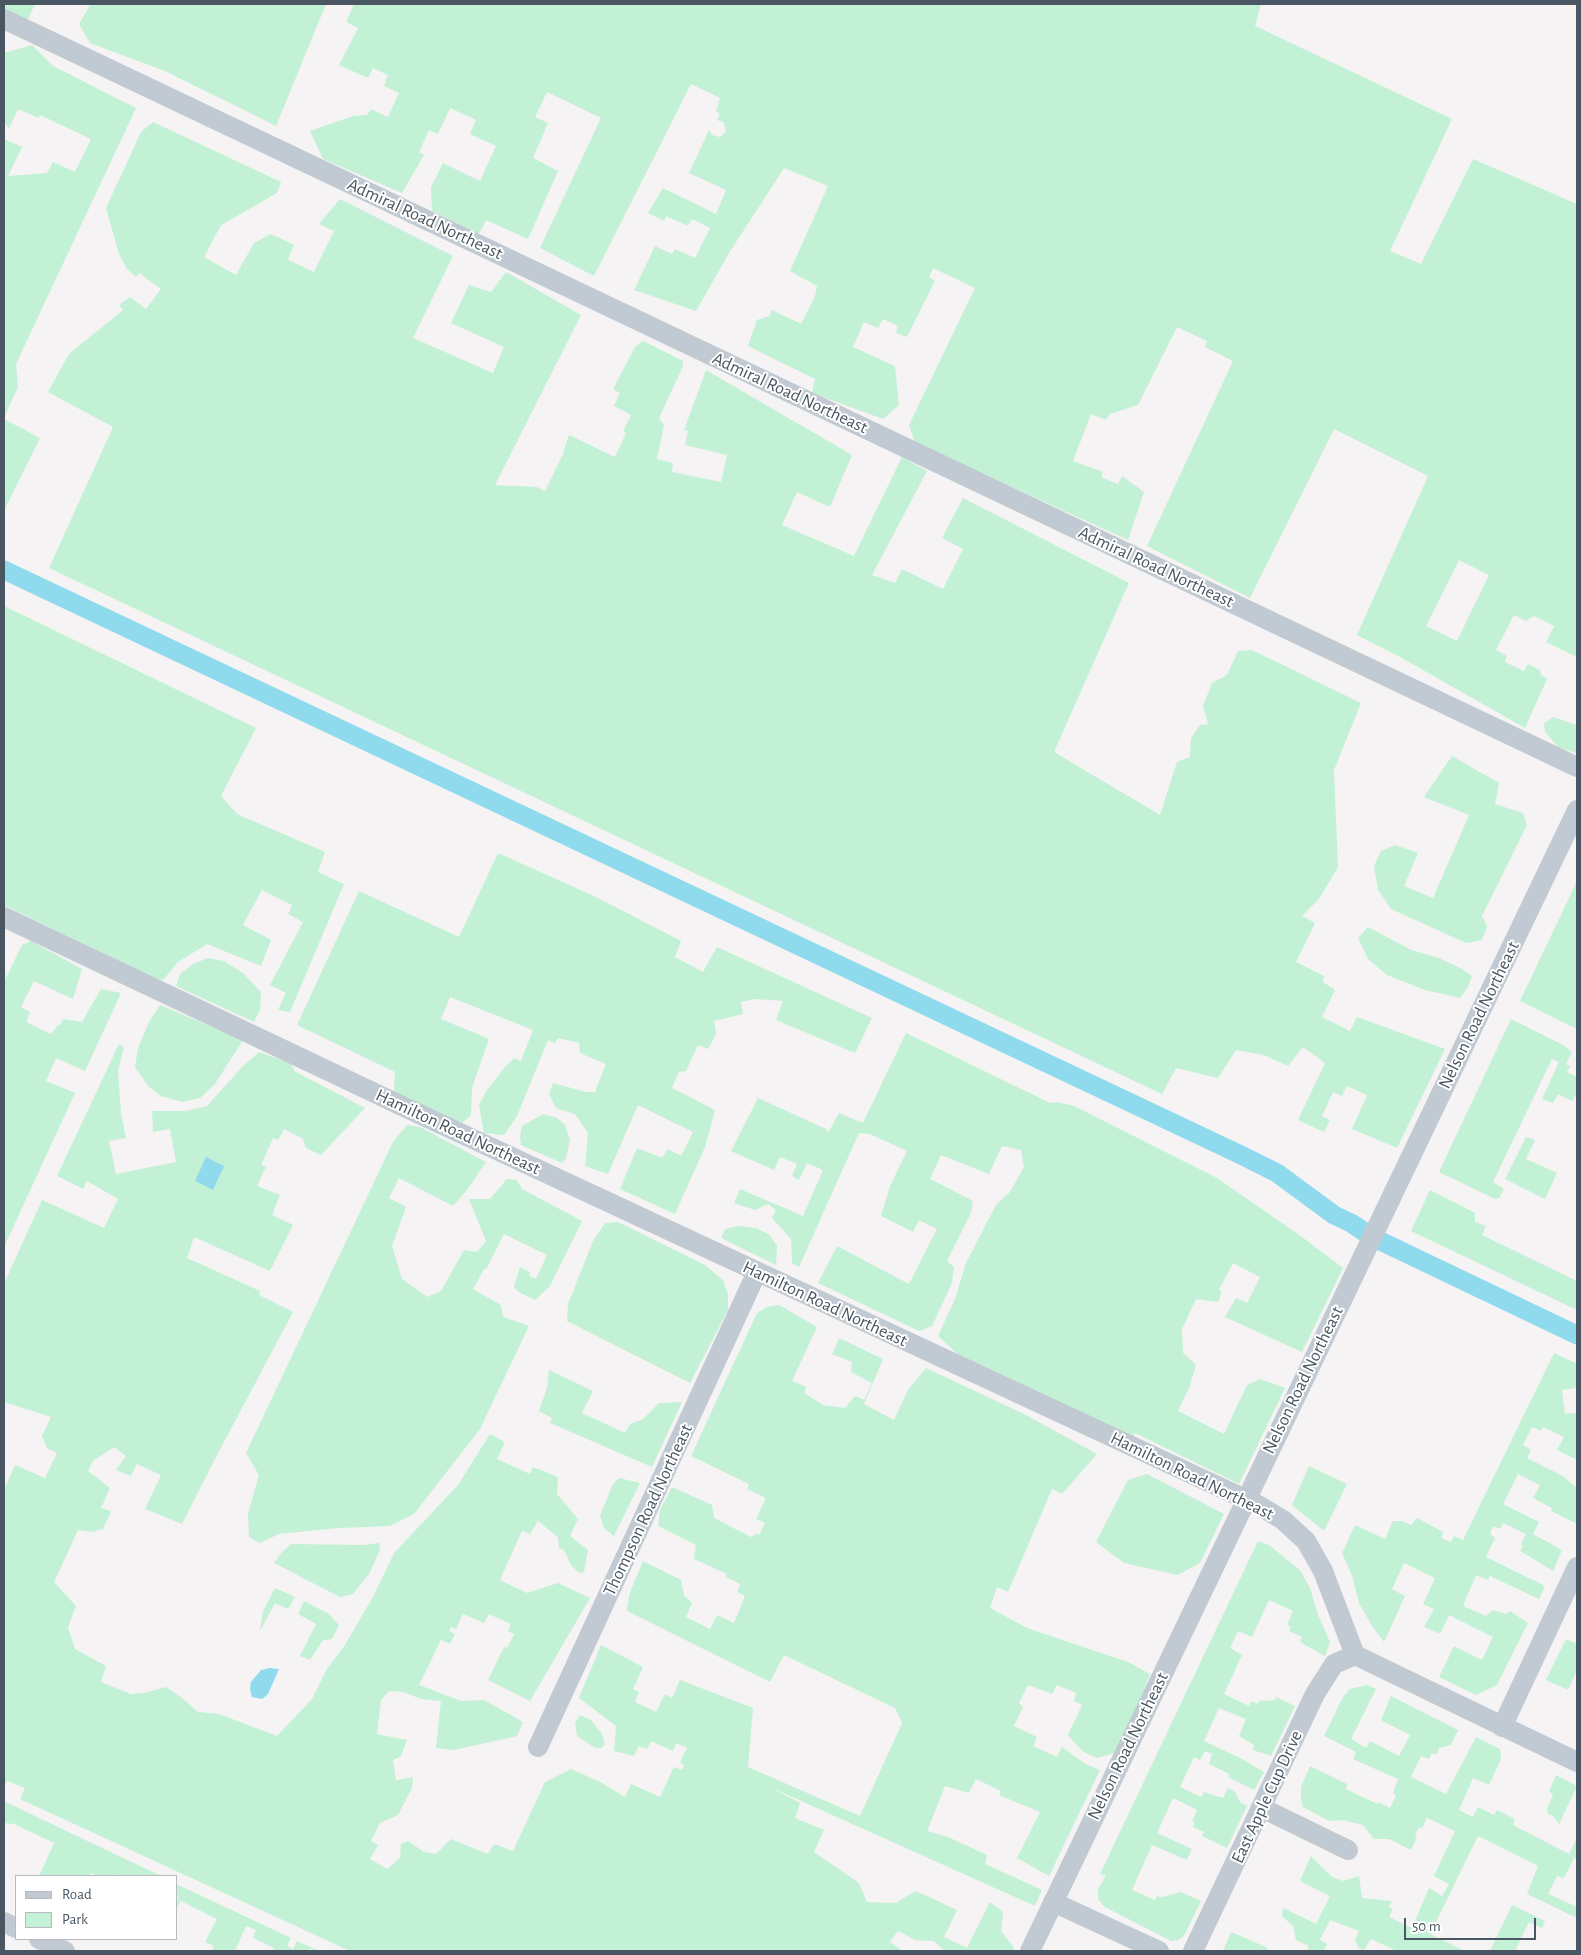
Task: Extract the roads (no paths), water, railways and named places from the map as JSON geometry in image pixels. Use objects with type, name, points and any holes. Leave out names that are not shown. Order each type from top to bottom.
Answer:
[{"type":"street","name":"Admiral Road Northeast","points":[[4,19],[1577,767]]},
{"type":"street","name":"Nelson Road Northeast","points":[[1030,1951],[1577,810]]},
{"type":"street","name":"Hamilton Road Northeast","points":[[4,917],[1246,1500],[1283,1520],[1306,1541],[1323,1570],[1355,1655]]},
{"type":"street","name":"Thompson Road Northeast","points":[[538,1747],[757,1272]]},
{"type":"street","points":[[1502,1727],[1577,1567]]},
{"type":"street","points":[[1355,1655],[1577,1762]]},
{"type":"street","name":"East Apple Cup Drive","points":[[1193,1951],[1315,1694],[1334,1664],[1355,1655]]},
{"type":"street","points":[[1262,1808],[1348,1850]]},
{"type":"street","points":[[1053,1902],[1160,1951]]},
{"type":"street","points":[[41,1940],[66,1951]]},
{"type":"water","points":[[206,1157],[224,1166],[213,1190],[195,1181]]},
{"type":"water","points":[[279,1669],[268,1694],[262,1699],[252,1697],[251,1682],[261,1670]]},
{"type":"waterway","points":[[4,570],[1241,1155],[1277,1173],[1334,1215],[1351,1223],[1372,1237],[1577,1335]]}]
